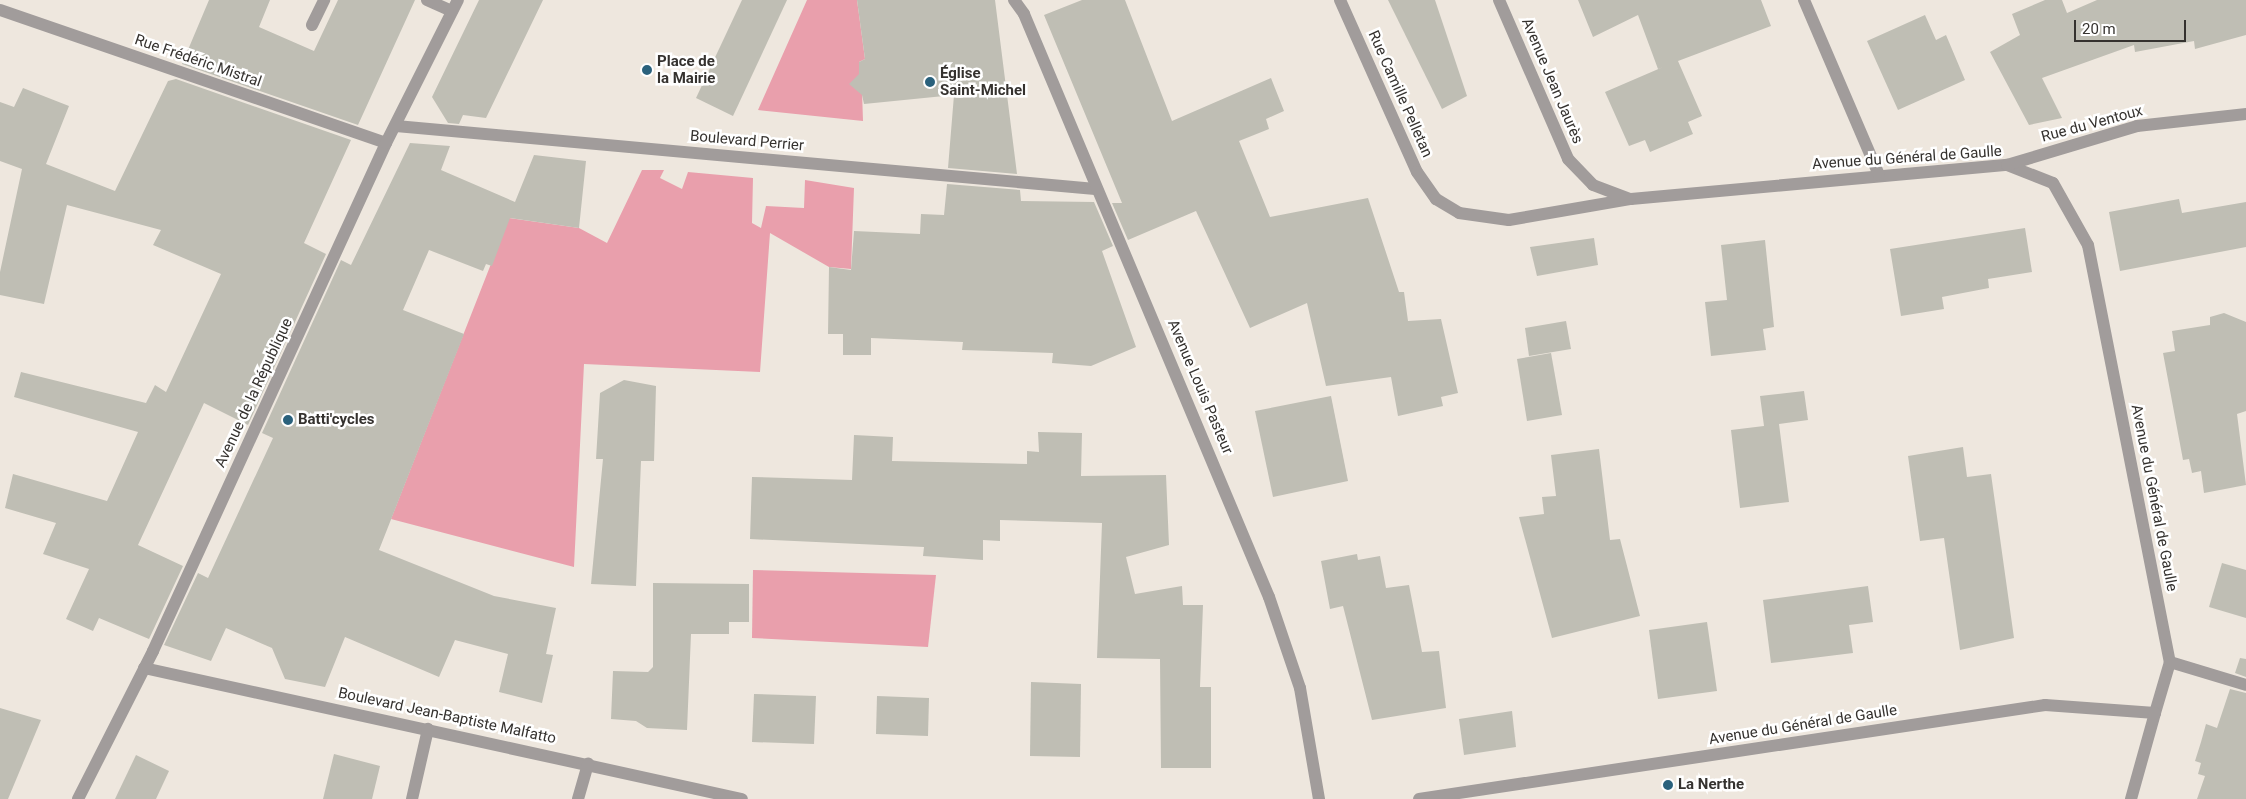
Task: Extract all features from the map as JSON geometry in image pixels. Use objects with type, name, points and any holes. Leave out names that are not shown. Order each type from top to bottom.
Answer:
[{"type":"street","points":[[312,25],[324,0]]},
{"type":"street","points":[[427,0],[455,6]]},
{"type":"street","name":"Avenue Louis Pasteur","points":[[1014,0],[1024,14],[1094,189],[1188,397],[1269,597],[1300,688],[1319,799]]},
{"type":"street","name":"Rue Camille Pelletan","points":[[1340,0],[1417,172],[1436,199]]},
{"type":"street","name":"Avenue Jean Jaurès","points":[[1499,0],[1568,159],[1593,185],[1631,200]]},
{"type":"street","points":[[1804,0],[1880,175]]},
{"type":"street","name":"Avenue de la République","points":[[78,799],[144,668],[386,143],[455,6]]},
{"type":"street","name":"Rue Frédéric Mistral","points":[[0,10],[386,143]]},
{"type":"street","name":"Rue du Ventoux","points":[[2007,165],[2137,126],[2246,114]]},
{"type":"street","name":"Boulevard Perrier","points":[[396,126],[1094,189]]},
{"type":"street","name":"Avenue du Général de Gaulle","points":[[1419,799],[2046,705],[2155,713],[2170,662],[2088,246],[2053,183],[2007,165],[1880,175],[1631,200],[1509,220],[1458,213],[1436,199]]},
{"type":"street","points":[[2170,662],[2246,685]]},
{"type":"street","name":"Boulevard Jean-Baptiste Malfatto","points":[[144,668],[588,763],[742,799]]},
{"type":"street","points":[[2131,799],[2155,713]]},
{"type":"street","points":[[412,799],[428,729]]},
{"type":"street","points":[[578,799],[588,763]]},
{"type":"shaded area","points":[[807,0],[857,0],[865,59],[859,62],[860,76],[853,84],[862,91],[863,121],[758,110]]},
{"type":"shaded area","points":[[642,170],[664,170],[660,178],[682,189],[688,172],[753,178],[752,223],[761,228],[766,206],[804,208],[805,180],[854,188],[851,269],[829,267],[770,233],[760,372],[584,364],[574,567],[391,519],[509,218],[579,228],[607,243]]},
{"type":"shaded area","points":[[753,570],[936,575],[928,647],[752,638]]},
{"type":"building","points":[[209,0],[270,0],[259,27],[314,51],[338,0],[415,0],[358,125],[182,64]]},
{"type":"building","points":[[479,0],[543,0],[486,118],[463,115],[459,124],[448,123],[432,97]]},
{"type":"building","points":[[742,0],[787,0],[733,116],[696,98]]},
{"type":"building","name":"Église Saint-Michel","points":[[857,0],[995,0],[1017,174],[948,168],[954,95],[864,104],[862,95],[849,84],[859,74],[859,62],[865,59]]},
{"type":"building","points":[[1082,0],[1125,0],[1172,121],[1271,78],[1284,111],[1266,119],[1269,129],[1239,141],[1270,217],[1368,198],[1399,292],[1404,292],[1408,321],[1441,319],[1458,393],[1441,397],[1443,406],[1398,416],[1391,377],[1326,386],[1307,303],[1250,328],[1196,211],[1128,240],[1112,203],[1122,203],[1044,15]]},
{"type":"building","points":[[1388,0],[1435,0],[1467,96],[1442,109]]},
{"type":"building","points":[[1578,0],[1761,0],[1771,26],[1678,61],[1702,116],[1688,122],[1693,134],[1650,152],[1645,140],[1629,146],[1605,92],[1663,67],[1658,69],[1638,15],[1593,37]]},
{"type":"building","points":[[2045,0],[2062,0],[2067,13],[2097,0],[2246,0],[2246,35],[2195,49],[2194,41],[2135,52],[2134,45],[2042,78],[2062,118],[2029,125],[1990,52],[2020,35],[2012,14]]},
{"type":"building","points":[[1925,15],[1936,40],[1946,35],[1965,80],[1898,110],[1867,41]]},
{"type":"building","points":[[176,79],[351,140],[304,243],[326,254],[248,425],[204,403],[138,545],[183,566],[149,639],[99,618],[93,631],[66,619],[89,569],[43,554],[56,523],[5,508],[13,474],[107,501],[138,432],[14,397],[21,372],[146,403],[155,385],[166,392],[221,274],[153,245],[161,230],[67,205],[44,304],[0,295],[0,272],[22,169],[0,161],[0,102],[14,107],[23,88],[69,106],[46,164],[115,191],[168,81]]},
{"type":"building","points":[[410,143],[450,146],[441,170],[515,202],[534,155],[586,161],[579,228],[510,218],[492,266],[486,264],[483,271],[429,250],[403,310],[464,334],[379,550],[494,596],[556,608],[546,654],[553,655],[542,703],[499,692],[508,654],[455,640],[439,677],[345,637],[325,687],[285,679],[272,648],[226,628],[211,661],[164,645],[198,573],[208,578],[273,438],[262,433],[341,260],[351,265]]},
{"type":"building","points":[[947,184],[1020,190],[1021,201],[1094,202],[1113,246],[1102,251],[1136,347],[1091,366],[1052,363],[1053,353],[962,350],[963,342],[871,338],[871,355],[843,355],[843,334],[828,334],[829,267],[851,270],[854,231],[920,234],[921,214],[944,215]]},
{"type":"building","points":[[2179,199],[2182,213],[2246,202],[2246,247],[2120,271],[2109,212]]},
{"type":"building","points":[[2025,228],[2032,272],[1988,279],[1989,288],[1942,297],[1944,309],[1901,316],[1890,249]]},
{"type":"building","points":[[1594,238],[1598,265],[1537,276],[1530,247]]},
{"type":"building","points":[[1765,240],[1774,327],[1763,329],[1766,350],[1711,356],[1705,302],[1727,300],[1721,245]]},
{"type":"building","points":[[2224,313],[2246,322],[2246,411],[2237,414],[2246,485],[2204,493],[2201,471],[2192,473],[2189,459],[2183,460],[2163,353],[2175,351],[2172,331],[2210,325],[2210,317]]},
{"type":"building","points":[[1566,321],[1571,349],[1529,356],[1525,328]]},
{"type":"building","points":[[1551,353],[1562,415],[1527,421],[1517,359]]},
{"type":"building","points":[[624,380],[656,386],[654,461],[641,461],[636,586],[591,584],[603,459],[596,459],[600,393]]},
{"type":"building","points":[[1804,391],[1808,420],[1779,424],[1789,502],[1740,508],[1731,430],[1764,426],[1760,396]]},
{"type":"building","points":[[1331,396],[1348,481],[1273,497],[1255,411]]},
{"type":"building","points":[[1038,432],[1082,433],[1081,476],[1166,475],[1169,545],[1126,557],[1135,594],[1182,586],[1183,605],[1203,605],[1200,687],[1211,687],[1211,768],[1161,768],[1160,659],[1097,658],[1102,523],[1000,520],[1000,541],[983,540],[983,560],[923,556],[924,547],[750,539],[752,477],[852,480],[854,435],[893,437],[892,461],[1027,464],[1027,451],[1039,452]]},
{"type":"building","points":[[1963,447],[1967,477],[1991,474],[2014,638],[1960,650],[1944,538],[1920,541],[1908,456]]},
{"type":"building","points":[[1599,449],[1610,540],[1620,539],[1640,616],[1552,638],[1519,517],[1544,514],[1542,497],[1556,496],[1551,455]]},
{"type":"building","points":[[1357,554],[1358,560],[1380,556],[1386,588],[1409,585],[1422,652],[1439,651],[1446,708],[1372,720],[1343,606],[1330,609],[1321,561]]},
{"type":"building","points":[[2222,563],[2246,570],[2246,618],[2209,607]]},
{"type":"building","points":[[653,583],[749,584],[749,622],[729,622],[729,634],[691,634],[687,730],[647,728],[636,721],[611,719],[613,671],[648,672],[653,667]]},
{"type":"building","points":[[1868,586],[1873,622],[1849,625],[1853,653],[1771,663],[1763,600]]},
{"type":"building","points":[[1707,622],[1717,691],[1658,699],[1649,630]]},
{"type":"building","points":[[2240,658],[2246,659],[2246,677],[2235,673]]},
{"type":"building","points":[[1031,682],[1081,684],[1080,757],[1030,756]]},
{"type":"building","points":[[2230,689],[2246,693],[2246,799],[2197,799],[2205,776],[2198,774],[2201,763],[2195,761],[2206,724],[2217,728]]},
{"type":"building","points":[[754,694],[816,696],[814,744],[752,742]]},
{"type":"building","points":[[877,696],[929,698],[928,736],[876,734]]},
{"type":"building","points":[[0,708],[41,720],[8,799],[0,799]]},
{"type":"building","points":[[1512,711],[1516,747],[1464,755],[1459,719]]},
{"type":"building","points":[[334,754],[380,766],[372,799],[323,799]]},
{"type":"building","points":[[136,755],[169,771],[156,799],[115,799]]},
{"type":"place","name":"Place de la Mairie","points":[[647,70]]},
{"type":"place","name":"Église Saint-Michel","points":[[930,82]]},
{"type":"place","name":"Batti'cycles","points":[[288,420]]},
{"type":"place","name":"La Nerthe","points":[[1668,785]]}]
